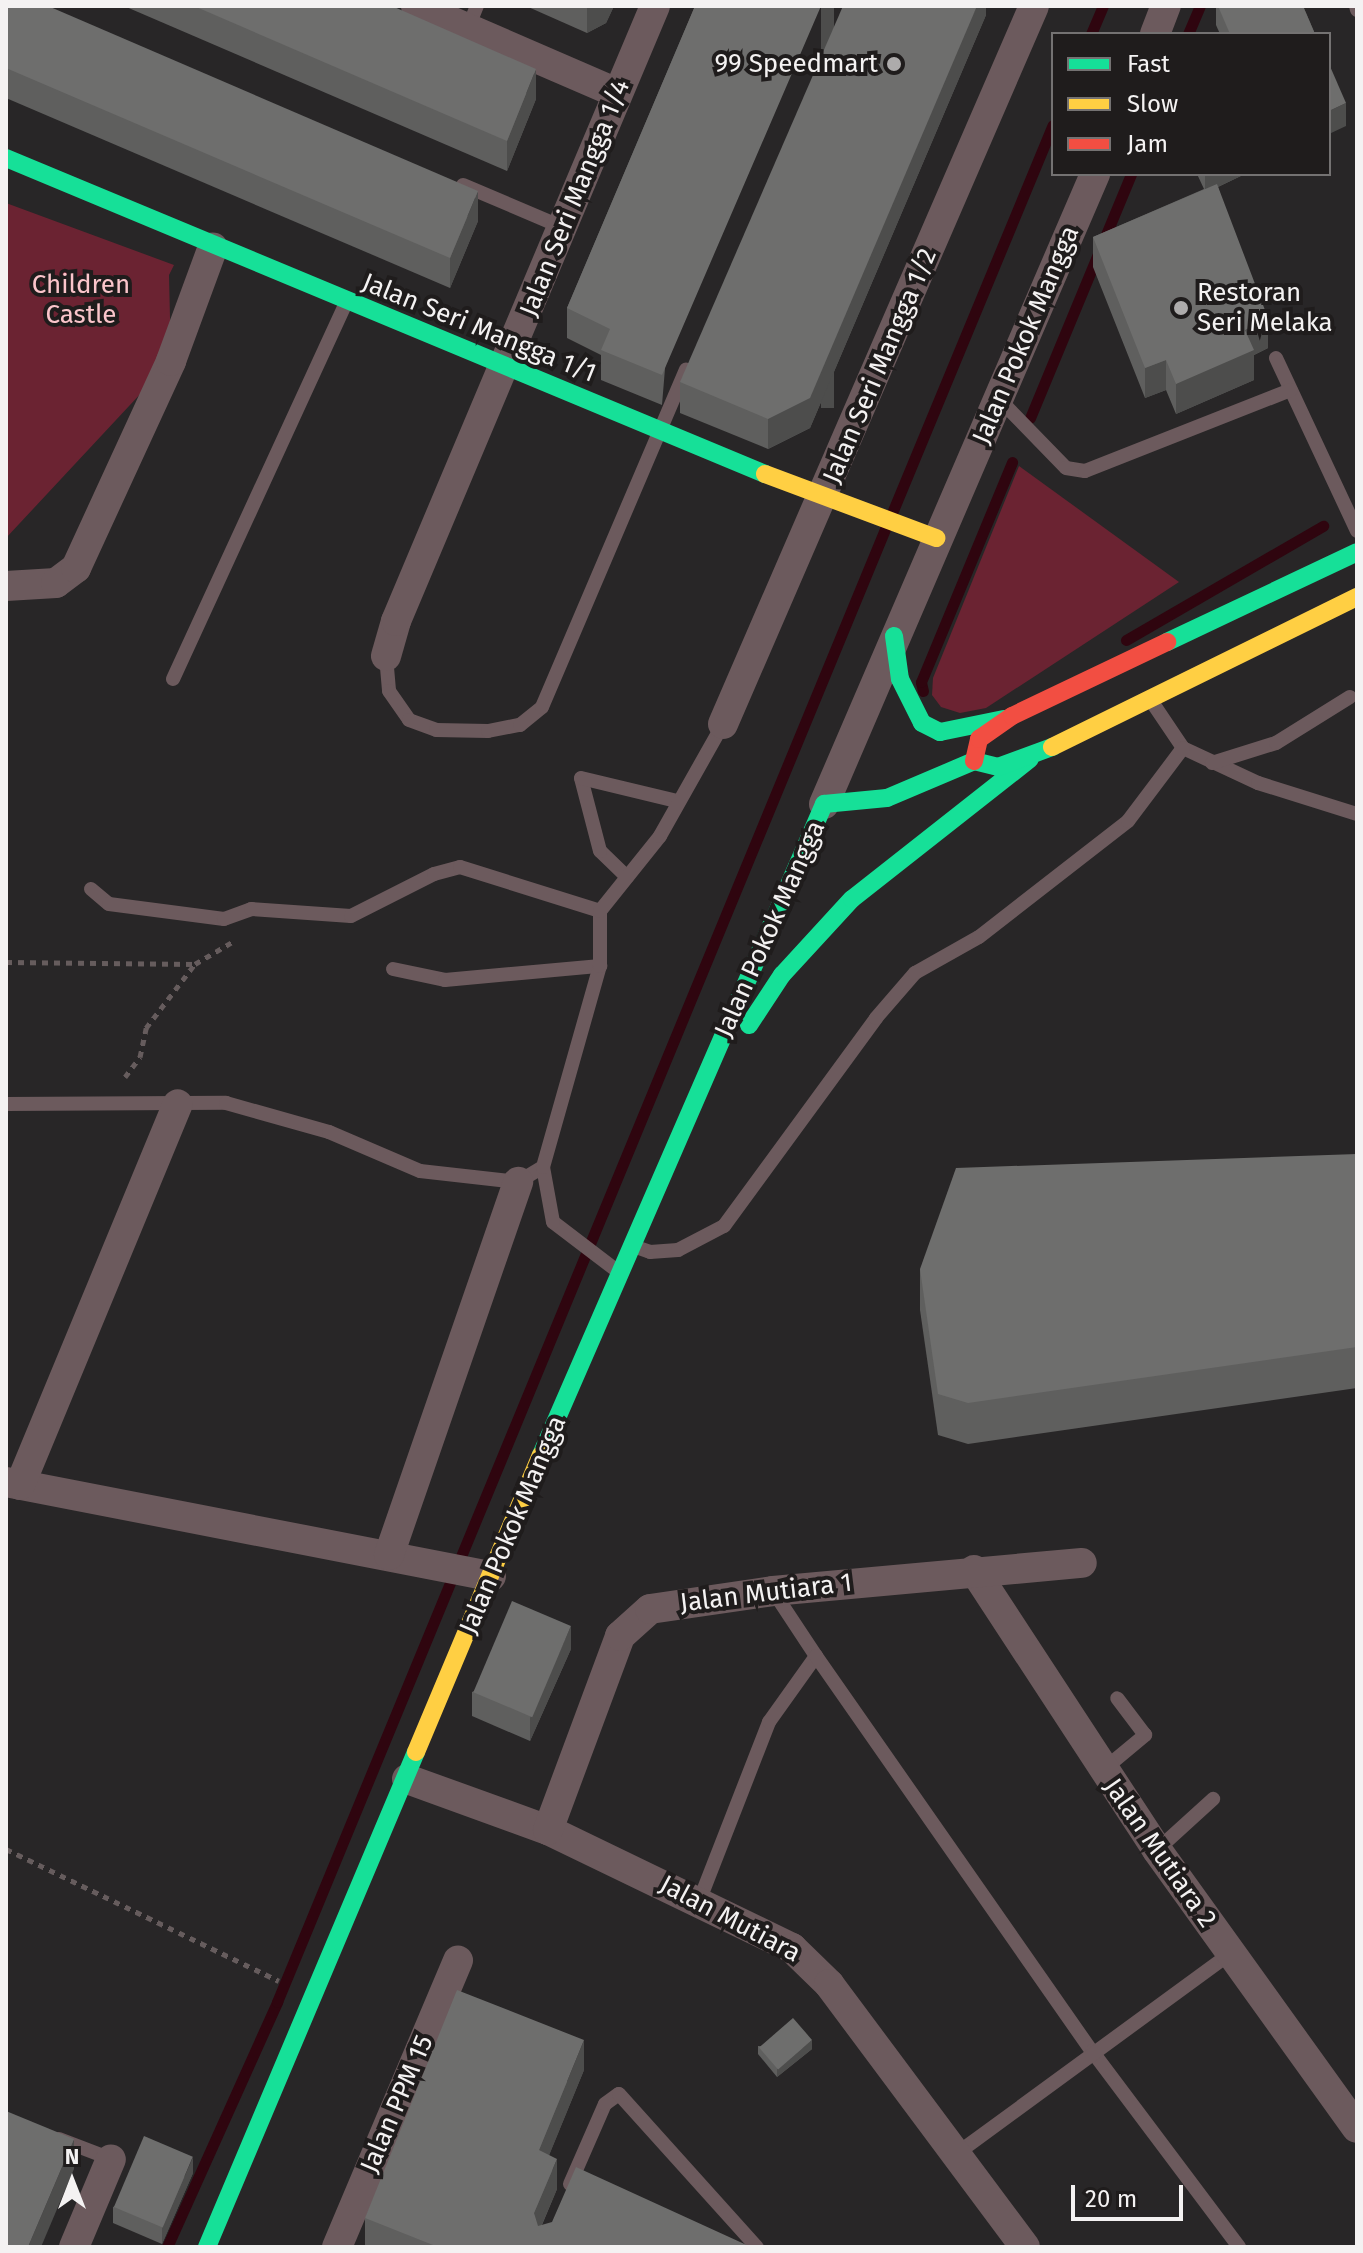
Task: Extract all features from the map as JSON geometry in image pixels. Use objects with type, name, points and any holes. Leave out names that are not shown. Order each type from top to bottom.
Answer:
[{"type":"street","points":[[416,6],[473,17],[617,93]]},
{"type":"street","name":"Jalan Seri Mangga 1/4","points":[[386,656],[396,621],[507,364],[655,6]]},
{"type":"street","name":"Jalan Seri Mangga 1/2","points":[[723,724],[1034,6]]},
{"type":"street","points":[[1156,32],[1166,6]]},
{"type":"street","name":"Jalan Seri Mangga 1/1","points":[[6,158],[346,303],[507,364],[823,498],[922,532]]},
{"type":"street","name":"Jalan Pokok Mangga","points":[[207,2247],[407,1779],[629,1245],[824,804],[894,636],[922,532],[999,399],[1094,176]]},
{"type":"street","points":[[6,586],[56,583],[76,568],[171,361],[213,247]]},
{"type":"street","points":[[894,636],[900,679],[922,723],[940,732],[965,731],[1012,716],[1357,552]]},
{"type":"street","name":"Jalan Pokok Mangga","points":[[824,804],[887,798],[974,761],[998,767],[1034,756],[1357,597]]},
{"type":"street","points":[[974,761],[979,739],[1012,716]]},
{"type":"street","points":[[689,1114],[782,975],[852,899],[1034,756]]},
{"type":"street","points":[[178,1104],[13,1484],[491,1576]]},
{"type":"street","points":[[389,1555],[531,1175]]},
{"type":"street","name":"Jalan Mutiara 1","points":[[548,1830],[620,1636],[633,1620],[674,1602],[974,1570],[1082,1563]]},
{"type":"street","name":"Jalan Mutiara 2","points":[[974,1570],[1157,1850],[1357,2128]]},
{"type":"street","name":"Jalan Mutiara","points":[[407,1779],[548,1830],[700,1899],[792,1948],[813,1965],[959,2152],[1025,2247]]},
{"type":"street","name":"Jalan PPM 15","points":[[337,2247],[458,1961]]},
{"type":"street","points":[[74,2247],[111,2159]]},
{"type":"lane","points":[[446,178],[562,227]]},
{"type":"lane","points":[[173,679],[346,303]]},
{"type":"lane","points":[[386,656],[389,691],[409,720],[436,730],[488,731],[520,725],[542,707],[692,356]]},
{"type":"lane","points":[[1276,358],[1357,531]]},
{"type":"lane","points":[[999,399],[1066,468],[1085,471],[1291,390]]},
{"type":"lane","points":[[1212,763],[1276,743],[1350,697]]},
{"type":"lane","points":[[1150,698],[1183,748],[1212,763],[1357,814]]},
{"type":"lane","points":[[619,1271],[599,1262],[553,1222],[531,1175],[600,966],[600,911],[660,836],[723,724]]},
{"type":"lane","points":[[629,1245],[650,1252],[678,1250],[724,1226],[876,1018],[915,973],[979,937],[1128,821],[1183,748]]},
{"type":"lane","points":[[627,877],[600,851],[581,778],[677,801]]},
{"type":"lane","points":[[91,889],[109,904],[224,919],[251,909],[351,916],[434,874],[460,867],[600,911]]},
{"type":"lane","points":[[393,969],[445,980],[600,966]]},
{"type":"lane","points":[[6,1104],[226,1103],[269,1113],[420,1171],[531,1175]]},
{"type":"lane","points":[[773,1591],[1092,2051],[1239,2247]]},
{"type":"lane","points":[[700,1899],[769,1722],[816,1656]]},
{"type":"lane","points":[[1103,1770],[1145,1735],[1117,1698]]},
{"type":"lane","points":[[1157,1850],[1213,1799]]},
{"type":"lane","points":[[959,2152],[1092,2051],[1230,1954]]},
{"type":"lane","points":[[562,2204],[605,2104],[619,2094],[757,2247]]},
{"type":"lane","points":[[45,2133],[111,2159]]},
{"type":"path","points":[[106,1104],[140,1057],[146,1028],[195,964],[215,950],[228,949],[251,909]]},
{"type":"path","points":[[6,962],[195,964]]},
{"type":"path","points":[[6,1849],[271,1977]]},
{"type":"green space","name":"Children Castle","points":[[6,203],[174,265],[169,275],[171,361],[6,538]]},
{"type":"green space","points":[[1019,466],[1179,582],[986,708],[960,713],[941,707],[932,695],[933,678]]},
{"type":"building","points":[[6,6],[48,6],[478,191],[450,258],[6,68]]},
{"type":"building","points":[[194,6],[392,6],[536,69],[507,141]]},
{"type":"building","points":[[695,6],[821,6],[662,375],[601,350],[610,329],[567,308]]},
{"type":"building","points":[[843,6],[977,6],[810,398],[768,419],[680,382]]},
{"type":"building","points":[[1218,6],[1303,6],[1314,32],[1229,32]]},
{"type":"building","points":[[1331,69],[1346,103],[1331,110]]},
{"type":"building","name":"Restoran Seri Melaka","points":[[1217,184],[1268,318],[1245,330],[1254,350],[1176,384],[1166,360],[1145,368],[1093,237]]},
{"type":"building","points":[[1357,1154],[1357,1347],[968,1403],[938,1394],[920,1269],[956,1168]]},
{"type":"building","points":[[512,1601],[571,1626],[532,1717],[473,1692]]},
{"type":"building","points":[[457,1990],[584,2040],[539,2150],[557,2159],[534,2213],[538,2226],[552,2222],[576,2167],[751,2247],[438,2247],[365,2218]]},
{"type":"building","points":[[793,2018],[812,2040],[778,2069],[759,2048]]},
{"type":"building","points":[[6,2111],[74,2139],[28,2247],[6,2247]]},
{"type":"building","points":[[144,2136],[193,2157],[163,2228],[114,2207]]},
{"type":"waterway","points":[[1092,32],[1103,6]]},
{"type":"waterway","points":[[1189,32],[1200,6]]},
{"type":"waterway","points":[[892,513],[1051,130]]},
{"type":"waterway","points":[[1030,418],[1130,176]]},
{"type":"waterway","points":[[923,691],[921,682],[1012,462]]},
{"type":"waterway","points":[[1126,640],[1323,526]]},
{"type":"waterway","points":[[167,2247],[277,2002],[885,529]]},
{"type":"traffic: fast","points":[[6,158],[765,474]]},
{"type":"traffic: fast","points":[[1167,642],[1357,552]]},
{"type":"traffic: fast","points":[[894,636],[900,679],[922,723],[940,732],[1004,719]]},
{"type":"traffic: fast","points":[[541,1455],[824,804],[887,798],[974,761],[998,767],[1052,747]]},
{"type":"traffic: fast","points":[[749,1025],[782,975],[852,899],[1030,759]]},
{"type":"traffic: fast","points":[[207,2247],[416,1752]]},
{"type":"traffic: slow","points":[[765,474],[936,538]]},
{"type":"traffic: slow","points":[[1052,747],[1357,597]]},
{"type":"traffic: slow","points":[[416,1752],[541,1455]]},
{"type":"traffic: jam","points":[[974,761],[979,739],[1012,716],[1167,642]]},
{"type":"place","name":"99 Speedmart","points":[[894,64]]},
{"type":"place","name":"Restoran Seri Melaka","points":[[1181,308]]}]
